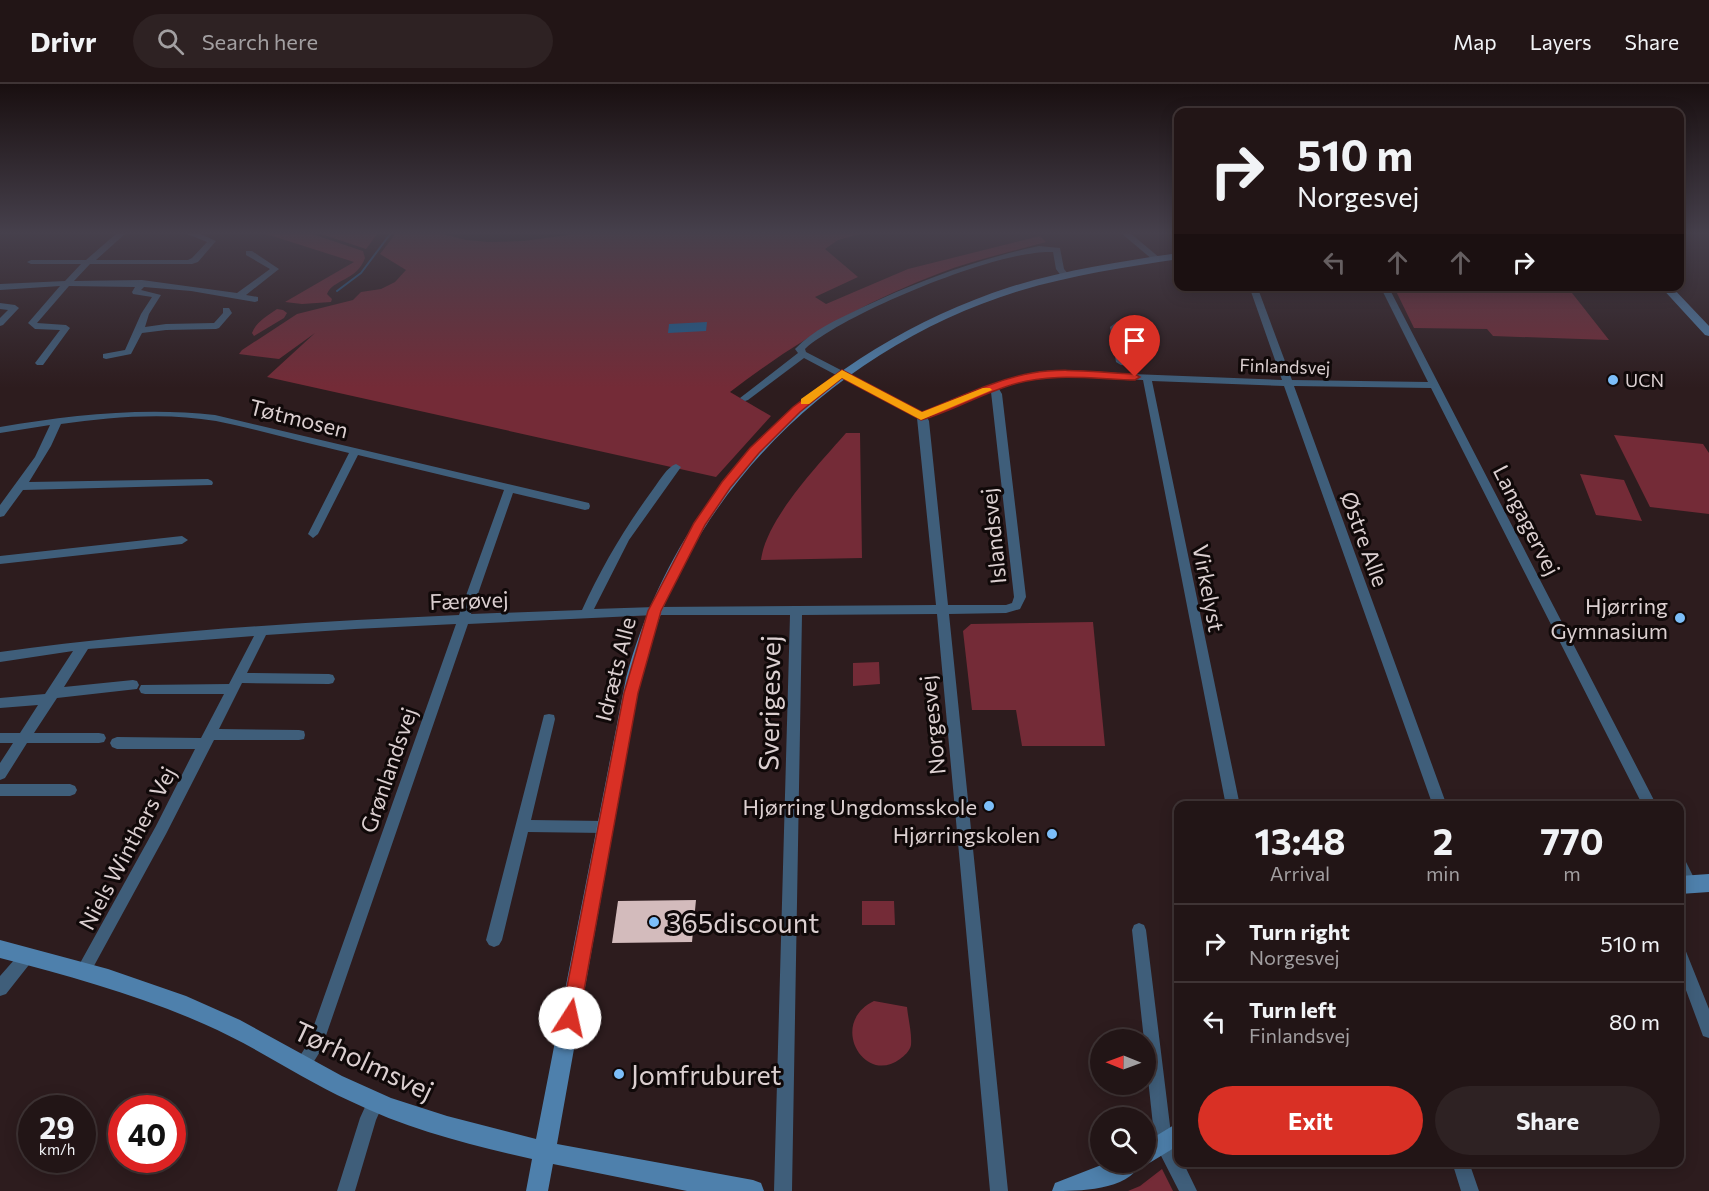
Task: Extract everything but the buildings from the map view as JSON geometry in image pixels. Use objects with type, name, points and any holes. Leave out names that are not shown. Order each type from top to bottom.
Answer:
[{"type":"street","points":[[0,287],[40,285]]},
{"type":"street","points":[[40,363],[66,328],[35,326],[32,323],[67,285]]},
{"type":"street","points":[[106,356],[128,352],[145,314],[157,295],[136,292],[141,285]]},
{"type":"street","points":[[166,285],[255,298]]},
{"type":"street","points":[[240,295],[254,285]]},
{"type":"street","points":[[920,285],[878,304],[804,344],[800,349],[803,354],[921,416]]},
{"type":"street","name":"Idræts Alle","points":[[537,1191],[631,693],[655,611],[695,531],[726,485],[782,422],[842,374],[874,352],[930,322],[1027,285]]},
{"type":"street","name":"Østre Alle","points":[[1255,291],[1438,801]]},
{"type":"street","name":"Langagervej","points":[[1387,291],[1647,801]]},
{"type":"street","points":[[1670,291],[1709,333]]},
{"type":"street","points":[[0,306],[15,308],[0,323]]},
{"type":"street","points":[[139,331],[216,326],[228,313],[226,310]]},
{"type":"street","points":[[1132,365],[1140,364],[1141,361],[1135,327],[1131,324],[1118,324],[1114,327],[1121,360],[1125,364],[1132,365],[1141,377]]},
{"type":"street","points":[[746,398],[803,354]]},
{"type":"street","name":"Finlandsvej","points":[[921,416],[994,387],[1025,378],[1056,374],[1288,383],[1434,385]]},
{"type":"street","name":"Virkelyst","points":[[1141,377],[1232,801]]},
{"type":"street","name":"Islandsvej","points":[[941,609],[1006,609],[1016,606],[1020,597],[997,394],[994,387]]},
{"type":"street","name":"Tøtmosen","points":[[0,430],[125,412],[186,414],[214,418],[585,506]]},
{"type":"street","name":"Norgesvej","points":[[921,416],[925,435],[999,1191]]},
{"type":"street","points":[[0,513],[50,443],[57,420]]},
{"type":"street","points":[[313,534],[355,452]]},
{"type":"street","name":"Idræts Alle","points":[[586,615],[601,581],[629,530],[676,467]]},
{"type":"street","points":[[21,486],[208,483]]},
{"type":"street","name":"Grønlandsvej","points":[[302,1065],[313,1050],[510,487]]},
{"type":"street","points":[[0,560],[182,540]]},
{"type":"street","name":"Færøvej","points":[[0,657],[84,645],[263,630],[655,611],[796,612],[941,609]]},
{"type":"street","name":"Sverigesvej","points":[[783,1191],[796,612]]},
{"type":"street","name":"Niels Winthers Vej","points":[[84,970],[161,830],[263,630]]},
{"type":"street","points":[[0,774],[84,645]]},
{"type":"street","points":[[0,703],[139,687],[329,679]]},
{"type":"street","points":[[494,940],[549,719]]},
{"type":"street","name":"Niels Winthers Vej","points":[[117,744],[299,735]]},
{"type":"street","points":[[0,738],[25,736],[99,738]]},
{"type":"street","points":[[0,790],[70,790]]},
{"type":"street","points":[[523,826],[605,827]]},
{"type":"street","points":[[1685,884],[1709,883]]},
{"type":"street","points":[[1138,930],[1163,1143],[1174,1164]]},
{"type":"street","name":"Tørholmsvej","points":[[0,949],[84,970],[150,991],[214,1018],[376,1102],[430,1122],[545,1153],[753,1191]]},
{"type":"street","points":[[0,988],[27,956]]},
{"type":"street","points":[[1684,964],[1709,1030]]},
{"type":"street","points":[[346,1191],[368,1118],[376,1102]]},
{"type":"street","points":[[1176,1167],[1188,1191]]},
{"type":"street","points":[[1462,1167],[1470,1191]]},
{"type":"street","points":[[1063,1191],[1112,1173]]},
{"type":"shaded area","points":[[315,285],[335,285],[327,294],[332,299],[331,302],[302,304],[285,302]]},
{"type":"shaded area","points":[[390,285],[842,285],[815,297],[826,304],[871,285],[911,285],[830,325],[779,356],[730,392],[771,416],[716,477],[267,377],[315,333],[279,359],[239,354],[297,314],[353,300],[361,292],[381,289]]},
{"type":"shaded area","points":[[1396,291],[1611,291],[1613,293],[1572,293],[1609,340],[1493,336],[1487,329],[1414,328]]},
{"type":"shaded area","points":[[277,309],[287,313],[284,318],[254,336],[252,333],[256,326]]},
{"type":"shaded area","points":[[846,433],[860,433],[862,558],[761,560],[765,544],[783,510]]},
{"type":"shaded area","points":[[1614,435],[1703,444],[1709,453],[1709,514],[1650,507]]},
{"type":"shaded area","points":[[1580,474],[1624,480],[1642,521],[1596,515]]},
{"type":"shaded area","points":[[1093,622],[1105,746],[1022,746],[1016,710],[972,710],[963,631],[971,624]]},
{"type":"shaded area","points":[[879,662],[880,684],[853,686],[853,663]]},
{"type":"shaded area","points":[[862,901],[894,901],[895,925],[862,925]]},
{"type":"shaded area","points":[[874,1001],[907,1007],[911,1045],[900,1059],[887,1065],[874,1064],[864,1058],[856,1048],[853,1036],[854,1023],[860,1011]]},
{"type":"shaded area","points":[[1162,1169],[1173,1191],[1128,1191],[1140,1186]]},
{"type":"water","points":[[707,322],[706,331],[668,333],[669,324]]},
{"type":"waterway","points":[[337,291],[345,285]]},
{"type":"slow traffic","points":[[805,402],[842,374],[921,416],[986,390]]},
{"type":"place","name":"UCN","points":[[1613,380]]},
{"type":"place","name":"Hjørring Gymnasium","points":[[1680,618]]},
{"type":"place","name":"Hjørring Ungdomsskole","points":[[989,806]]},
{"type":"place","name":"Hjørringskolen","points":[[1052,834]]},
{"type":"place","name":"365discount","points":[[654,922]]},
{"type":"place","name":"Jomfruburet","points":[[619,1074]]},
{"type":"route","points":[[570,1018],[631,693],[655,611],[676,565],[700,523],[726,485],[754,451],[782,422],[842,374],[921,416],[1008,382],[1034,376],[1056,374],[1135,377]]}]
